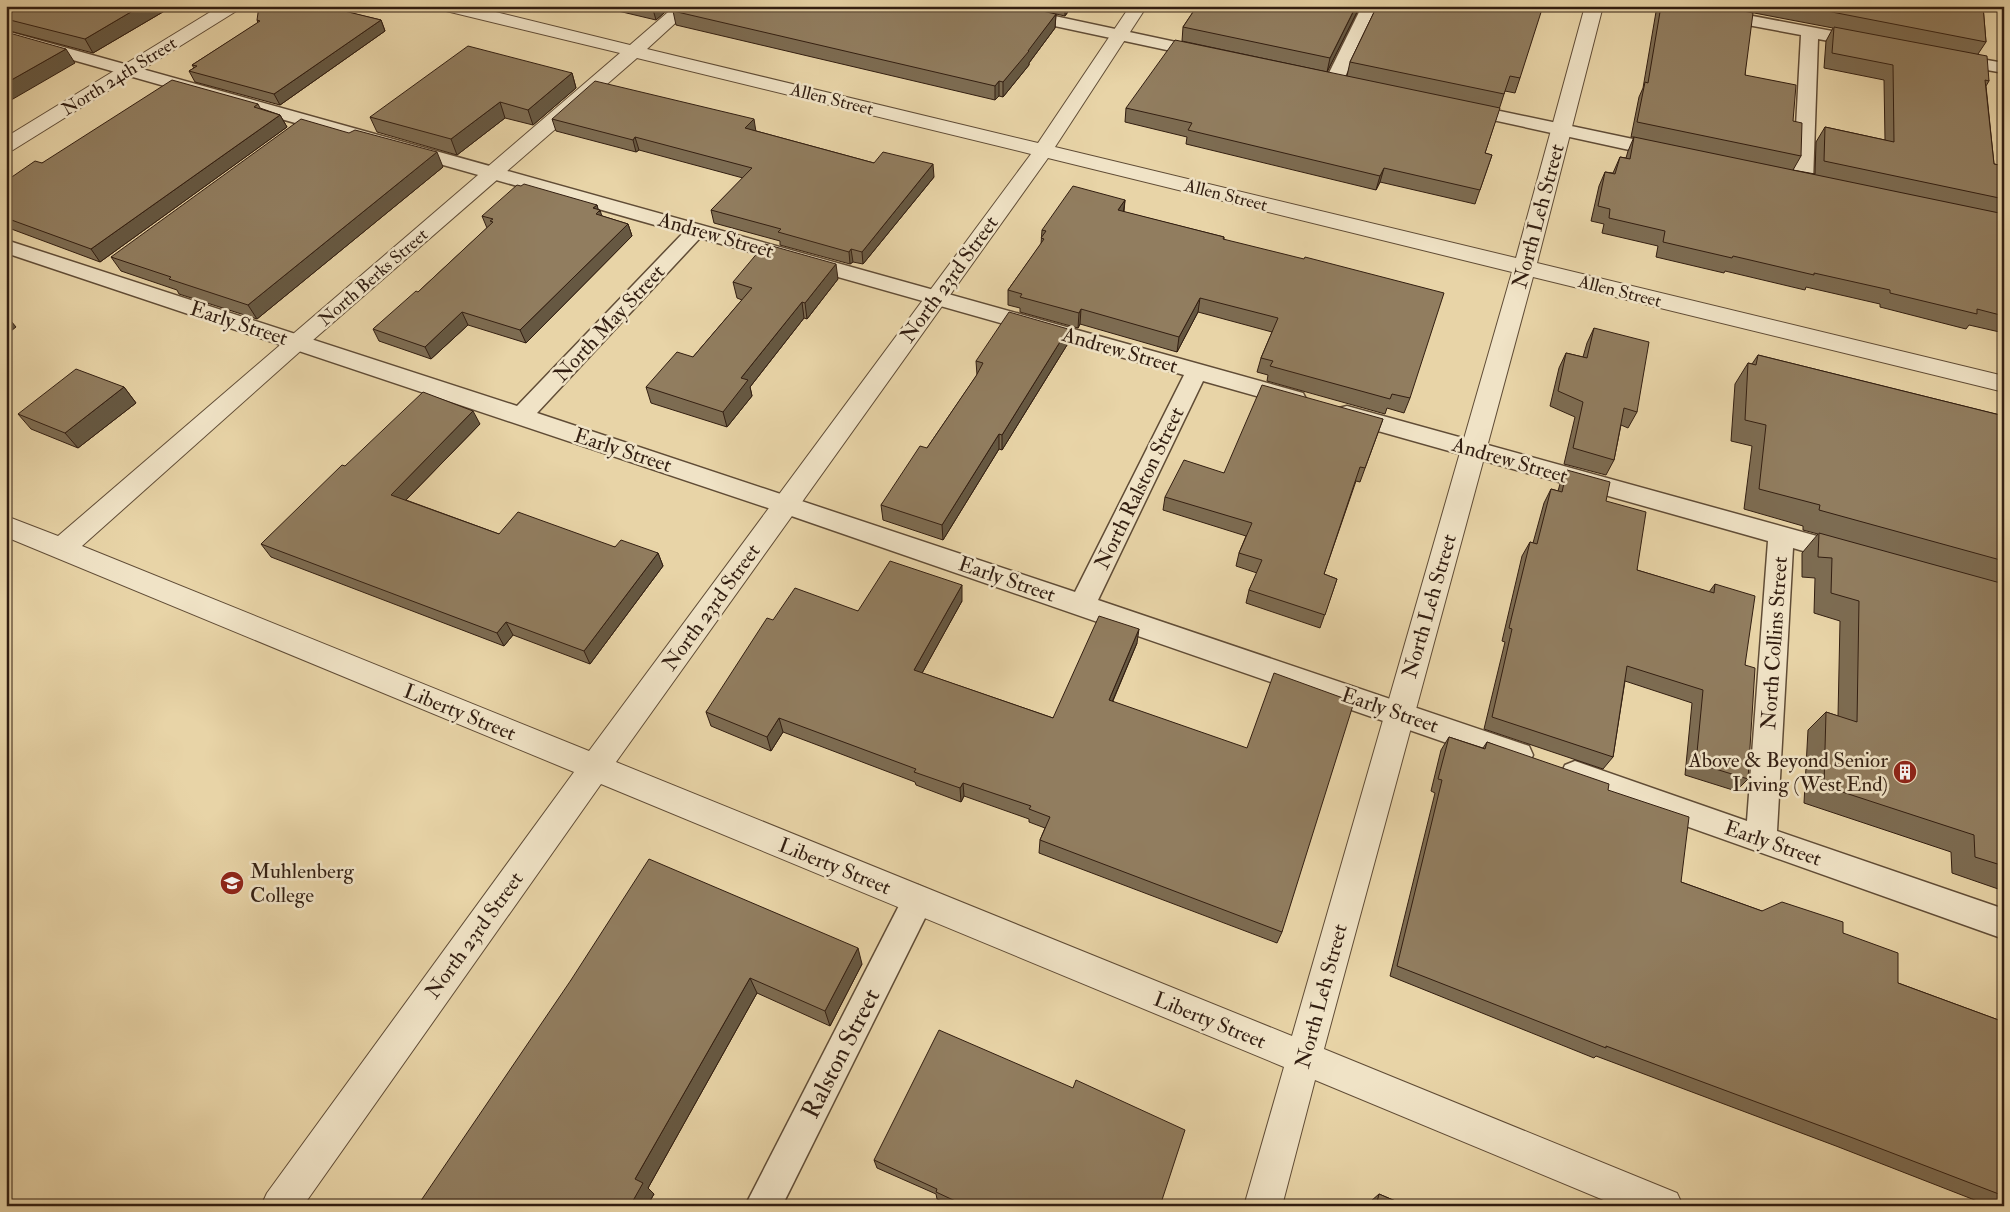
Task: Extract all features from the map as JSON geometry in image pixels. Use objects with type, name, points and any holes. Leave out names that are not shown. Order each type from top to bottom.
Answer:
[{"type":"street","name":"North 24th Street","points":[[6,146],[232,6]]},
{"type":"street","name":"Allen Street","points":[[448,6],[2004,384]]},
{"type":"street","name":"North Berks Street","points":[[61,548],[686,6]]},
{"type":"street","name":"North 23rd Street","points":[[280,1206],[595,767],[1043,151],[1139,6]]},
{"type":"street","name":"North Leh Street","points":[[1263,1206],[1398,712],[1525,268],[1594,6]]},
{"type":"street","name":"Liberty Street","points":[[6,526],[1664,1206]]},
{"type":"lane","points":[[984,6],[1217,56]]},
{"type":"lane","points":[[1334,81],[1370,6]]},
{"type":"lane","points":[[1672,6],[1878,45]]},
{"type":"lane","points":[[1803,181],[1810,32]]},
{"type":"lane","name":"Andrew Street","points":[[6,36],[1864,559]]},
{"type":"lane","points":[[1936,56],[2004,68]]},
{"type":"lane","points":[[1314,77],[1353,85]]},
{"type":"lane","points":[[1448,105],[1687,156]]},
{"type":"lane","points":[[287,138],[310,121]]},
{"type":"lane","points":[[1784,177],[1822,185]]},
{"type":"lane","name":"North May Street","points":[[521,416],[696,230]]},
{"type":"lane","name":"Early Street","points":[[6,246],[105,270],[297,342],[1082,604],[1398,712],[2004,924]]},
{"type":"lane","name":"North Ralston Street","points":[[1082,604],[1197,371]]},
{"type":"lane","name":"North Collins Street","points":[[1761,839],[1781,536]]},
{"type":"lane","name":"Ralston Street","points":[[763,1206],[918,900]]},
{"type":"building","points":[[6,6],[141,6],[85,39],[6,19]]},
{"type":"building","points":[[259,6],[324,6],[381,20],[274,94],[189,71],[197,66],[192,65],[260,21],[257,20]]},
{"type":"building","points":[[678,6],[1019,6],[1056,14],[1003,82],[999,81],[995,86],[673,11]]},
{"type":"building","points":[[1197,6],[1356,6],[1330,58],[1183,27]]},
{"type":"building","points":[[1377,6],[1543,6],[1520,78],[1510,76],[1504,94],[1350,62]]},
{"type":"building","points":[[1661,6],[1719,6],[1753,13],[1745,75],[1796,85],[1793,121],[1802,123],[1801,156],[1637,122],[1645,82],[1648,83]]},
{"type":"building","points":[[1801,6],[1983,6],[1986,42]]},
{"type":"building","points":[[1834,27],[1987,56],[1989,81],[1985,80],[1994,164],[2004,166],[2004,199],[1824,161],[1825,127],[1894,142],[1893,65],[1832,53]]},
{"type":"building","points":[[6,32],[66,49],[6,83]]},
{"type":"building","points":[[1175,40],[1500,108],[1485,153],[1492,155],[1480,190],[1384,168],[1380,176],[1188,130],[1192,123],[1126,108]]},
{"type":"building","points":[[468,46],[572,73],[528,110],[500,102],[451,139],[370,117]]},
{"type":"building","points":[[172,80],[258,104],[254,107],[280,115],[91,249],[6,218],[6,181],[35,161],[42,163]]},
{"type":"building","points":[[595,81],[754,119],[745,128],[874,163],[883,152],[933,164],[862,252],[851,249],[849,252],[778,232],[781,229],[711,210],[752,168],[635,137],[633,140],[552,119]]},
{"type":"building","points":[[301,119],[349,133],[355,130],[437,152],[248,305],[169,279],[171,277],[111,257]]},
{"type":"building","points":[[1634,137],[2004,214],[2004,316],[1977,309],[1977,314],[1890,293],[1890,290],[1663,242],[1665,231],[1609,218],[1610,209],[1598,206],[1605,172],[1615,174],[1620,157],[1630,159]]},
{"type":"building","points":[[524,184],[597,205],[593,208],[600,210],[596,214],[628,224],[520,330],[462,312],[425,347],[373,329],[416,291],[418,292],[493,222],[490,221],[493,219],[482,216],[517,185],[521,186]]},
{"type":"building","points":[[1073,186],[1125,200],[1118,210],[1224,237],[1223,239],[1304,259],[1305,257],[1444,293],[1410,398],[1392,394],[1390,399],[1270,366],[1273,361],[1261,358],[1278,318],[1200,298],[1179,337],[1081,309],[1079,313],[1020,297],[1022,294],[1008,290],[1044,239],[1041,238],[1046,231],[1042,230]]},
{"type":"building","points":[[765,244],[836,264],[805,303],[802,302],[741,378],[748,380],[723,412],[646,387],[677,352],[693,357],[752,288],[733,282]]},
{"type":"building","points":[[1009,312],[1068,329],[1002,435],[999,434],[942,525],[881,505],[920,446],[927,448],[976,376],[983,363],[976,361]]},
{"type":"building","points":[[1594,328],[1649,342],[1637,412],[1624,408],[1614,460],[1573,448],[1583,402],[1558,391],[1566,353],[1587,358]]},
{"type":"building","points":[[1758,355],[2004,416],[2004,561],[1819,510],[1820,505],[1759,489],[1766,425],[1745,420],[1748,363],[1756,365]]},
{"type":"building","points":[[76,369],[124,387],[65,433],[18,414]]},
{"type":"building","points":[[1262,385],[1383,419],[1365,468],[1360,467],[1324,574],[1337,579],[1325,615],[1249,590],[1262,560],[1239,553],[1252,523],[1165,497],[1184,460],[1224,473]]},
{"type":"building","points":[[423,392],[473,411],[391,495],[499,534],[518,512],[615,547],[621,540],[658,553],[584,651],[506,622],[497,633],[261,544],[342,465],[345,466]]},
{"type":"building","points":[[1567,470],[1610,482],[1606,501],[1646,512],[1637,570],[1714,593],[1715,584],[1755,596],[1745,665],[1755,668],[1748,779],[1696,763],[1703,690],[1627,666],[1613,757],[1492,717],[1512,629],[1509,628],[1530,542],[1537,544],[1551,489],[1562,492]]},
{"type":"building","points":[[1819,533],[2004,584],[2004,866],[1975,857],[1974,835],[1824,786],[1826,712],[1857,722],[1859,601],[1831,593],[1832,558],[1818,557]]},
{"type":"building","points":[[890,561],[962,585],[914,670],[1053,718],[1099,616],[1139,629],[1109,700],[1247,748],[1274,673],[1354,702],[1282,932],[1040,840],[1050,817],[1029,809],[1031,806],[963,783],[960,788],[914,772],[916,769],[779,718],[767,737],[706,712],[767,618],[773,620],[795,588],[858,611]]},
{"type":"building","points":[[1449,737],[1485,749],[1487,742],[1609,784],[1608,790],[1689,817],[1681,882],[1762,911],[1782,902],[1843,922],[1843,933],[1898,953],[1898,983],[2004,1022],[2004,1196],[1606,1046],[1606,1048],[1397,966],[1442,780],[1438,779]]},
{"type":"building","points":[[649,859],[858,948],[825,1011],[750,978],[635,1179],[643,1183],[630,1206],[422,1206],[423,1204],[420,1202],[571,980]]},
{"type":"building","points":[[939,1030],[1073,1088],[1076,1080],[1185,1130],[1160,1206],[966,1206],[936,1192],[937,1189],[874,1160]]},
{"type":"building","points":[[1379,1194],[1407,1206],[1376,1206]]},
{"type":"building","points":[[1353,1202],[1362,1206],[1352,1206]]},
{"type":"place","name":"Above & Beyond Senior Living (West End)","points":[[1905,772]]},
{"type":"place","name":"Muhlenberg College","points":[[232,883]]}]
